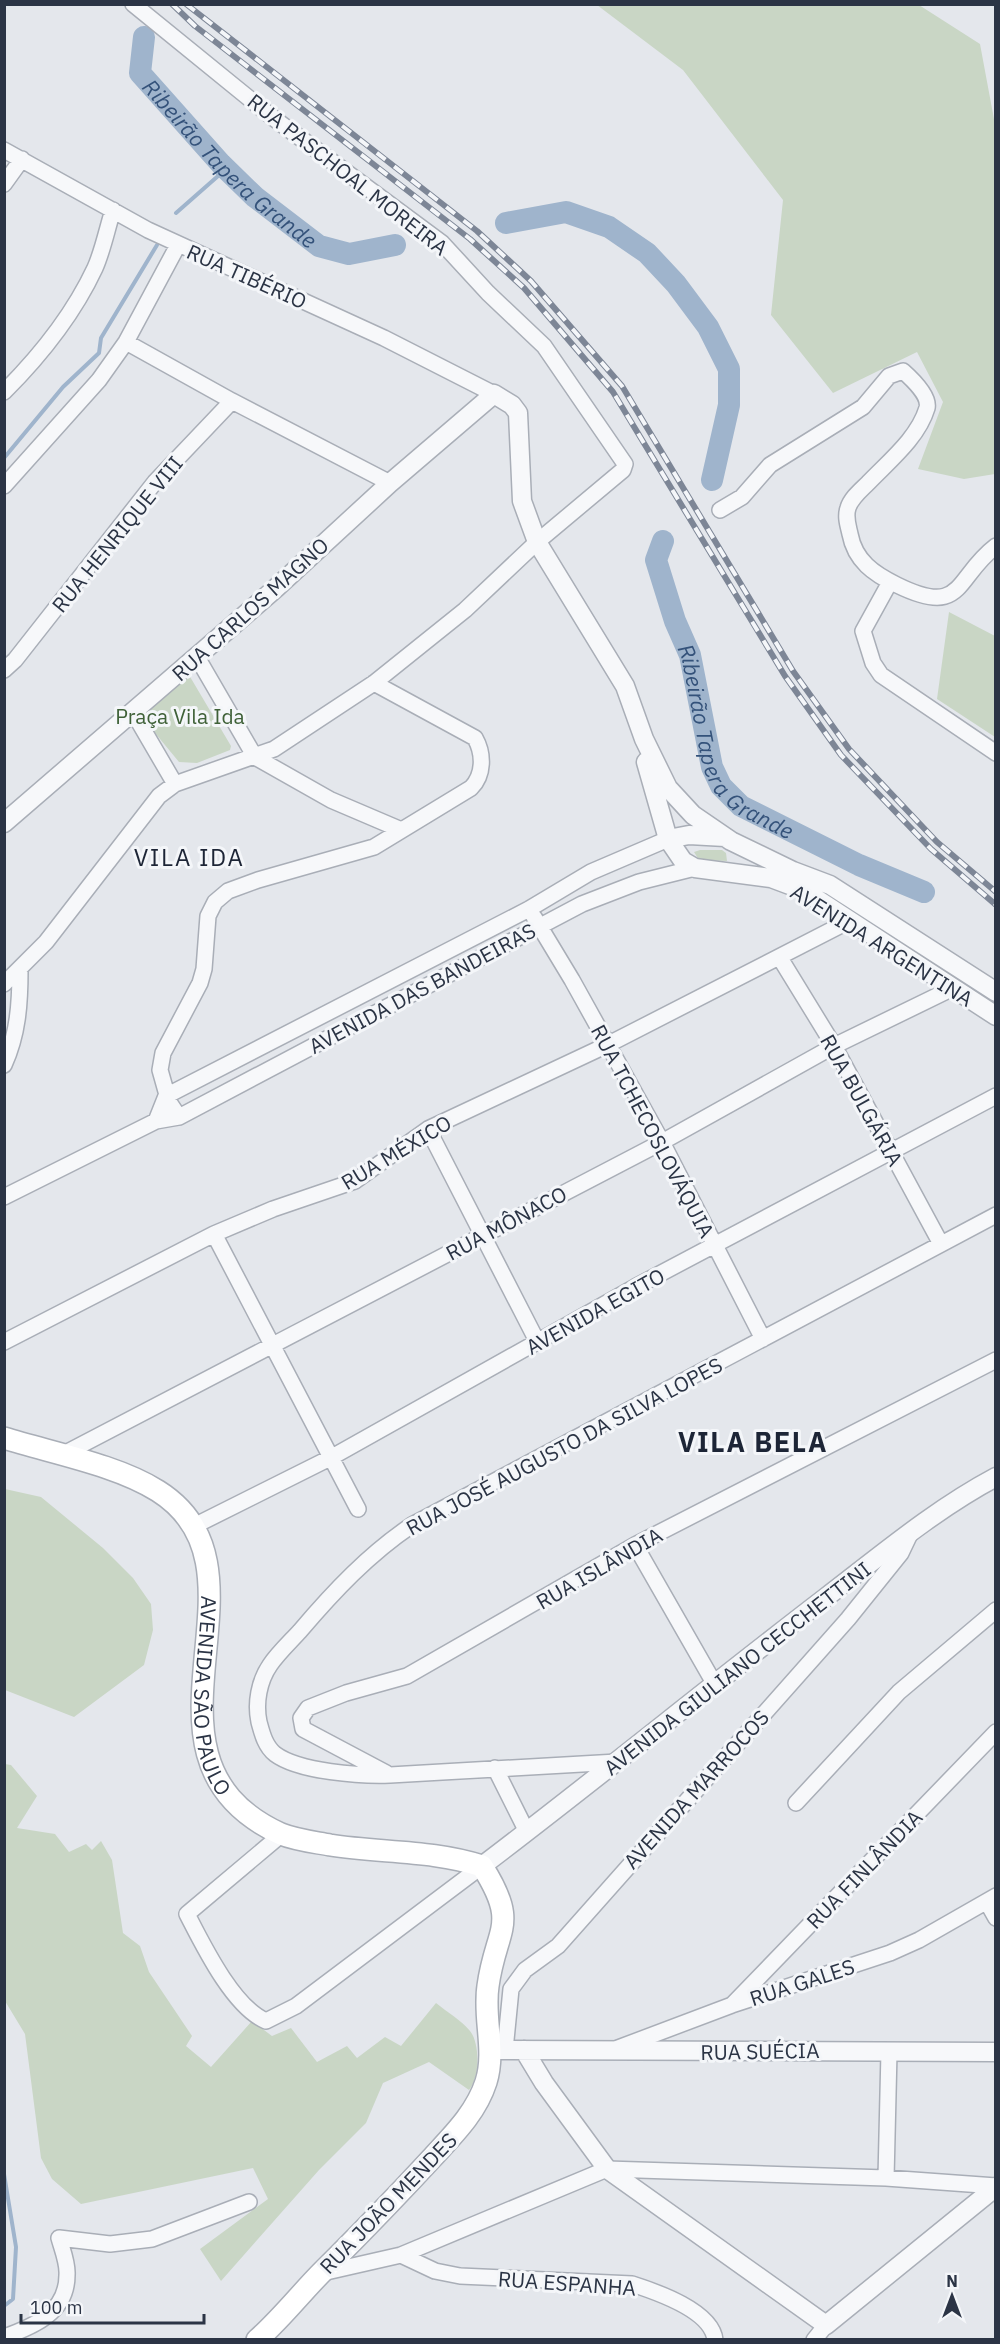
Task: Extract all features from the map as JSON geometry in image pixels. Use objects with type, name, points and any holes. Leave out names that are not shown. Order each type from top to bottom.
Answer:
[{"type":"main road","name":"AVENIDA SÃO PAULO","points":[[4,1438],[129,1475],[159,1491],[178,1507],[194,1526],[207,1562],[209,1596],[201,1712],[202,1736],[207,1759],[218,1782],[232,1802],[282,1834],[346,1847],[452,1858],[482,1866]]},
{"type":"main road","points":[[482,1866],[501,1901],[504,1921],[487,1990],[498,2050]]},
{"type":"main road","name":"RUA JOÃO MENDES","points":[[265,2338],[321,2273],[394,2200],[468,2118],[479,2102],[498,2050]]},
{"type":"street","name":"RUA PASCHOAL MOREIRA","points":[[134,5],[272,117],[442,243],[488,293],[530,330],[549,353],[625,464],[623,470],[537,542]]},
{"type":"street","points":[[4,184],[10,154]]},
{"type":"street","name":"RUA TIBÉRIO","points":[[10,154],[178,245],[384,338],[494,394]]},
{"type":"street","points":[[4,392],[32,362],[77,300],[95,268],[113,210]]},
{"type":"street","points":[[4,486],[99,380],[126,342],[178,245]]},
{"type":"street","points":[[126,342],[232,401],[390,483]]},
{"type":"street","points":[[720,510],[742,497],[770,465],[863,407],[889,376],[903,371],[926,398],[926,411],[905,445],[851,501],[846,517],[852,546],[871,571],[920,596],[947,596],[959,590],[985,554],[996,546]]},
{"type":"street","points":[[494,394],[512,405],[519,419],[522,501],[537,542],[625,686],[644,739],[647,765],[668,839],[683,861],[695,868]]},
{"type":"street","name":"RUA CARLOS MAGNO","points":[[5,823],[197,657],[390,483],[494,394]]},
{"type":"street","name":"RUA HENRIQUE VIII","points":[[4,670],[15,660],[155,482],[232,401]]},
{"type":"street","points":[[4,984],[54,933],[159,796],[176,784],[255,757],[309,727],[375,682],[465,610],[537,542]]},
{"type":"street","points":[[890,582],[863,631],[873,663],[893,685],[996,753]]},
{"type":"street","points":[[197,657],[255,757],[331,800],[399,829]]},
{"type":"street","points":[[179,1117],[166,1096],[160,1070],[164,1053],[200,983],[204,969],[208,916],[215,902],[228,891],[258,880],[360,853],[471,789],[480,773],[481,751],[469,732],[375,682]]},
{"type":"street","points":[[133,712],[176,784]]},
{"type":"street","name":"AVENIDA ARGENTINA","points":[[644,739],[668,788],[693,815],[732,840],[793,871],[830,885],[996,992]]},
{"type":"street","points":[[668,839],[688,835],[732,840],[741,857],[737,864],[725,871]]},
{"type":"street","name":"AVENIDA DAS BANDEIRAS","points":[[166,1096],[529,909],[591,872],[668,839]]},
{"type":"street","name":"AVENIDA ARGENTINA","points":[[695,868],[771,878],[803,890],[951,989],[996,1016]]},
{"type":"street","name":"AVENIDA DAS BANDEIRAS","points":[[4,1197],[156,1121],[179,1117],[539,926],[614,891],[695,868]]},
{"type":"street","name":"RUA TCHECOSLOVÁQUIA","points":[[529,909],[572,980],[662,1142],[764,1339]]},
{"type":"street","name":"RUA MÉXICO","points":[[4,1342],[214,1234],[273,1209],[354,1181],[428,1129],[607,1045],[849,921]]},
{"type":"street","name":"RUA BULGÁRIA","points":[[780,958],[834,1046],[941,1244]]},
{"type":"street","points":[[4,1065],[14,1043],[20,1005],[20,970]]},
{"type":"street","name":"RUA MÔNACO","points":[[60,1456],[662,1142],[834,1046],[951,989]]},
{"type":"street","points":[[356,998],[364,1019]]},
{"type":"street","points":[[156,1121],[166,1096]]},
{"type":"street","name":"AVENIDA EGITO","points":[[194,1526],[332,1457],[635,1287],[715,1246],[889,1150],[996,1096]]},
{"type":"street","points":[[428,1129],[538,1343]]},
{"type":"street","name":"RUA JOSÉ AUGUSTO DA SILVA LOPES","points":[[617,1762],[363,1776],[332,1772],[275,1754],[267,1745],[257,1711],[259,1690],[269,1666],[327,1600],[380,1547],[412,1525],[996,1215]]},
{"type":"street","points":[[214,1234],[358,1509]]},
{"type":"street","name":"RUA ISLÂNDIA","points":[[390,1775],[303,1729],[301,1725],[303,1713],[308,1708],[346,1693],[407,1676],[635,1545],[996,1360]]},
{"type":"street","name":"AVENIDA GIULIANO CECCHETTINI","points":[[482,1866],[617,1762],[714,1683],[911,1532],[970,1490],[996,1477]]},
{"type":"street","name":"AVENIDA MARROCOS","points":[[498,2050],[508,2002],[516,1980],[558,1946],[848,1619],[901,1553],[911,1532]]},
{"type":"street","points":[[635,1545],[714,1683]]},
{"type":"street","points":[[796,1803],[899,1692],[996,1610]]},
{"type":"street","name":"RUA FINLÂNDIA","points":[[732,2005],[996,1732]]},
{"type":"street","points":[[495,1768],[527,1832]]},
{"type":"street","points":[[282,1834],[187,1914],[216,1969],[254,2016],[266,2021],[296,2006],[482,1866]]},
{"type":"street","points":[[991,1899],[996,1918]]},
{"type":"street","name":"RUA GALES","points":[[602,2053],[732,2005],[890,1953],[919,1940],[991,1899]]},
{"type":"street","name":"RUA SUÉCIA","points":[[498,2050],[602,2053],[799,2049],[996,2052]]},
{"type":"street","points":[[524,2050],[544,2083],[607,2169],[826,2325]]},
{"type":"street","points":[[886,2178],[889,2052]]},
{"type":"street","points":[[321,2273],[401,2255],[607,2169],[886,2178],[996,2186]]},
{"type":"street","points":[[814,2340],[826,2325],[996,2186]]},
{"type":"street","points":[[4,2337],[34,2327],[54,2311],[63,2295],[68,2274],[59,2238],[110,2244],[152,2239],[249,2202]]},
{"type":"street","name":"RUA ESPANHA","points":[[401,2255],[435,2271],[460,2276],[632,2284],[658,2292],[707,2320],[714,2329],[715,2340]]},
{"type":"green space","points":[[597,5],[919,5],[980,44],[996,130],[995,474],[964,479],[918,469],[943,402],[917,352],[833,393],[771,315],[783,200],[683,70]]},
{"type":"green space","points":[[949,612],[995,636],[995,737],[937,699]]},
{"type":"green space","name":"Praça Vila Ida","points":[[189,675],[231,746],[230,750],[197,763],[179,762],[146,722],[145,708]]},
{"type":"green space","points":[[722,850],[726,853],[727,861],[699,860],[694,852]]},
{"type":"green space","points":[[5,1489],[41,1497],[103,1548],[133,1578],[151,1604],[153,1630],[144,1665],[74,1717],[5,1690]]},
{"type":"green space","points":[[5,1764],[11,1765],[37,1796],[17,1828],[55,1834],[69,1852],[86,1844],[92,1850],[101,1841],[112,1860],[123,1933],[140,1946],[149,1972],[192,2036],[186,2046],[211,2067],[252,2021],[272,2036],[291,2028],[317,2062],[347,2046],[357,2058],[385,2037],[401,2046],[436,2003],[470,2031],[476,2043],[477,2069],[469,2090],[429,2062],[383,2083],[366,2123],[319,2170],[221,2281],[200,2249],[268,2199],[253,2168],[81,2204],[52,2179],[41,2158],[25,2034],[5,2001]]},
{"type":"waterway","name":"Ribeirão Tapera Grande","points":[[144,37],[140,73],[221,164],[255,197],[319,246],[349,254],[395,245]]},
{"type":"waterway","points":[[176,213],[226,169]]},
{"type":"waterway","name":"Ribeirão Tapera Grande","points":[[506,223],[566,212],[609,227],[647,253],[676,284],[708,327],[729,369],[729,405],[712,480]]},
{"type":"waterway","points":[[4,458],[63,387],[99,353],[101,338],[157,245]]},
{"type":"waterway","name":"Ribeirão Tapera Grande","points":[[663,541],[656,560],[675,621],[690,655],[712,767],[721,786],[741,806],[859,865],[924,892]]},
{"type":"waterway","points":[[4,2174],[16,2247],[13,2299],[4,2306]]},
{"type":"railway","points":[[172,4],[195,26],[470,239],[524,288],[613,392],[785,676],[841,755],[931,849],[996,905]]},
{"type":"railway","points":[[186,4],[477,231],[531,281],[622,386],[793,671],[849,749],[937,842],[996,892]]},
{"type":"district","name":"VILA IDA","points":[[189,857]]},
{"type":"district","name":"VILA BELA","points":[[753,1441]]}]
